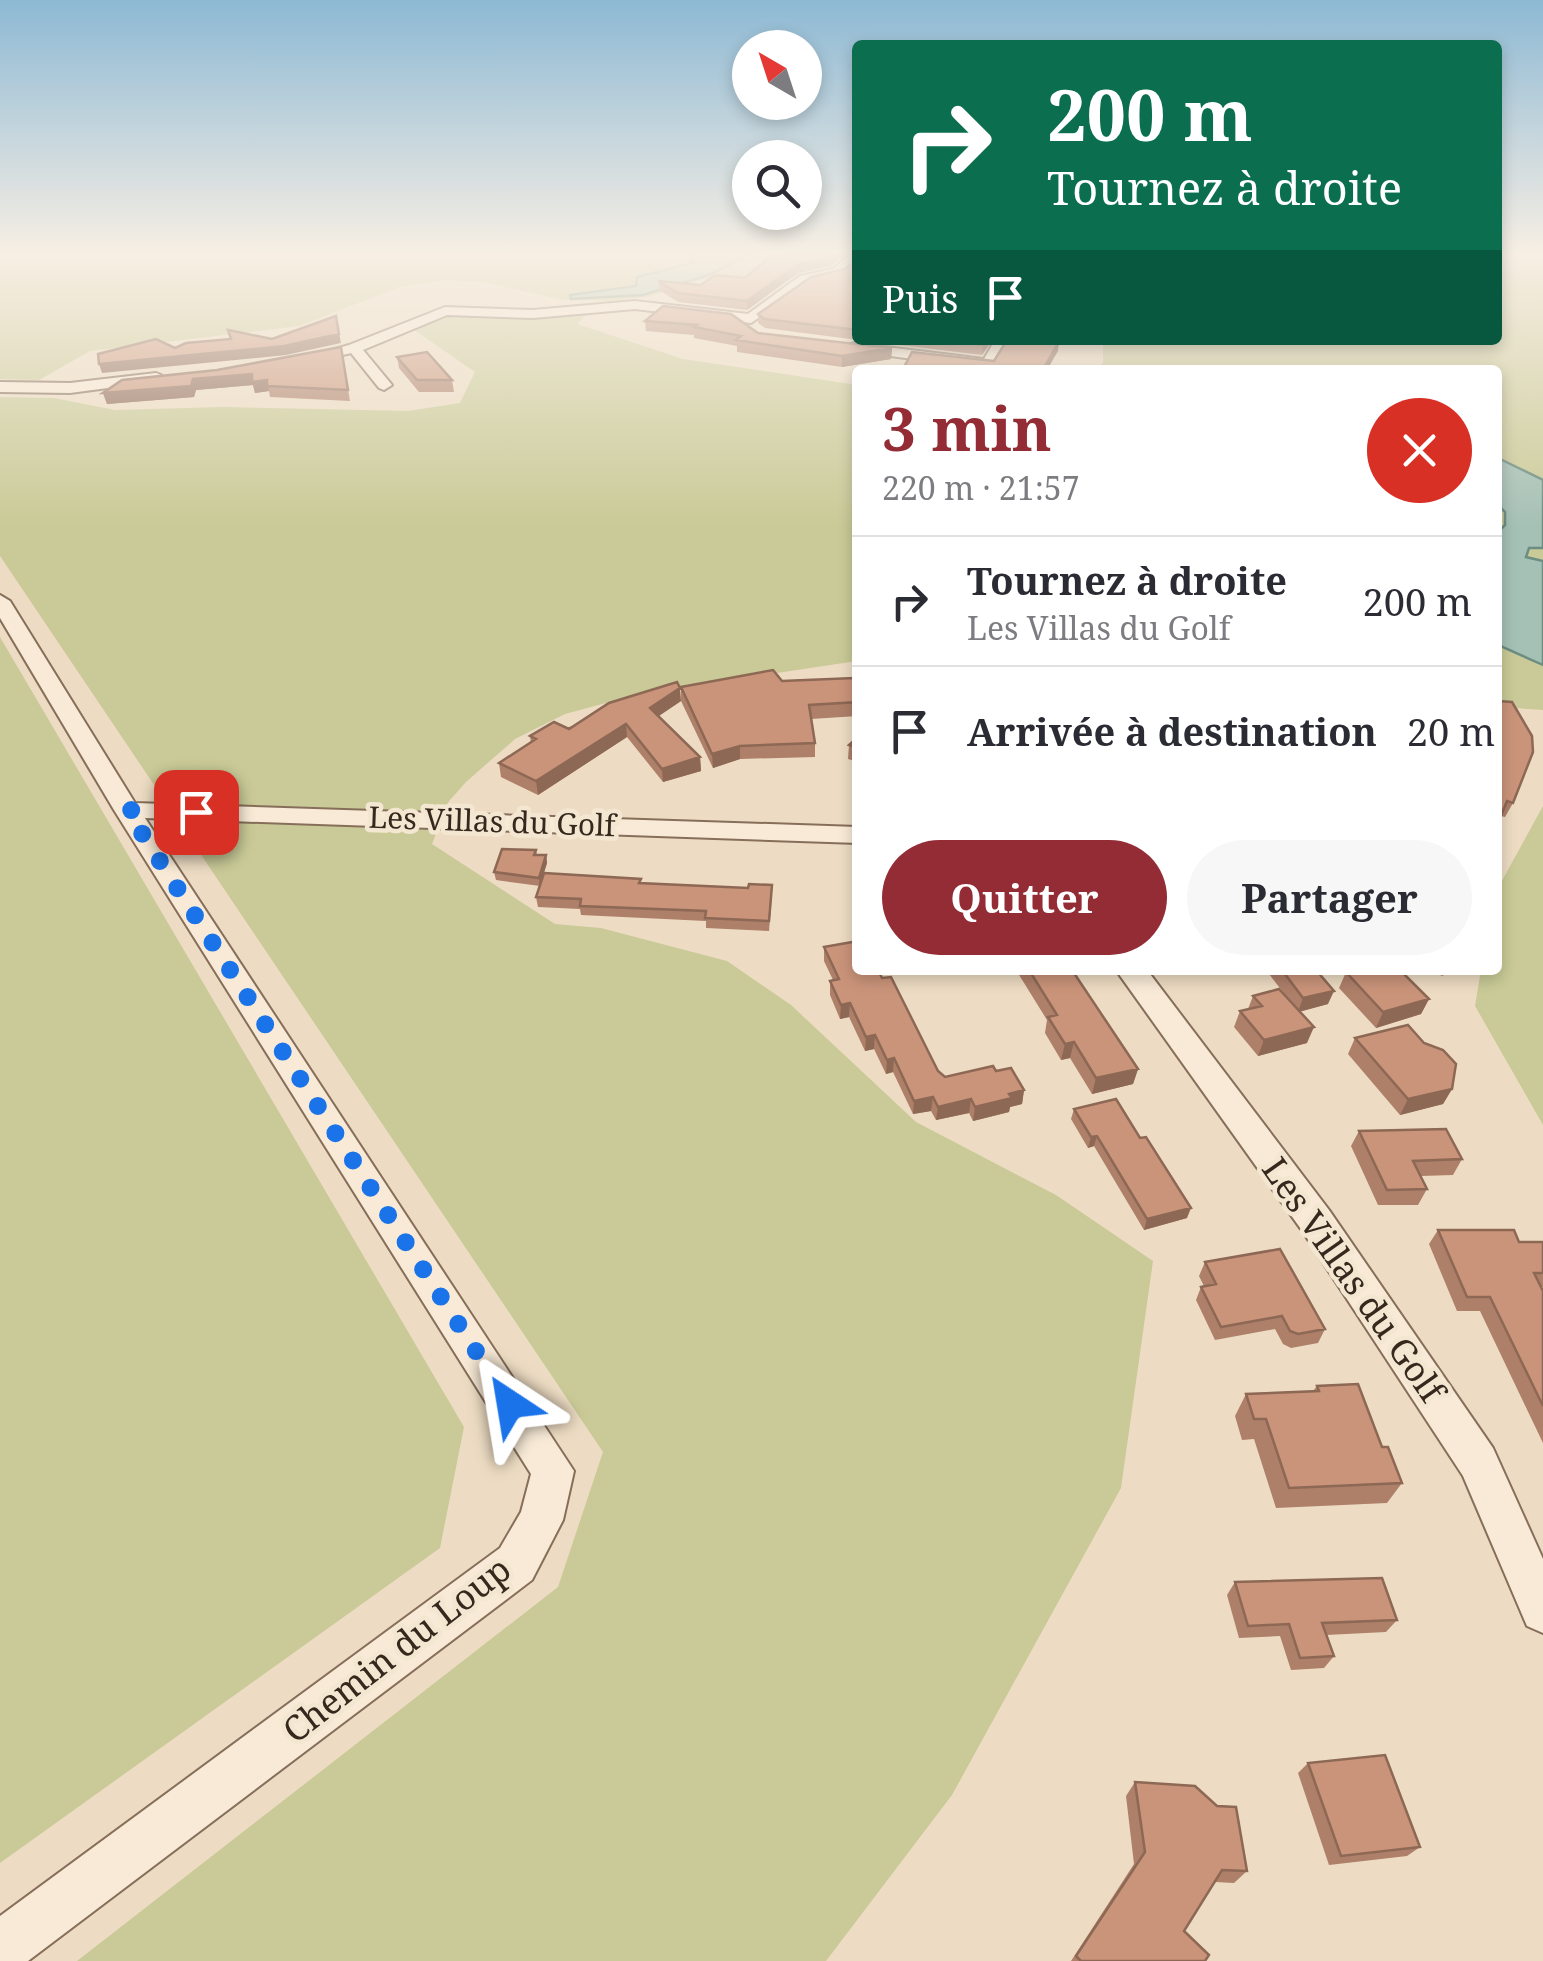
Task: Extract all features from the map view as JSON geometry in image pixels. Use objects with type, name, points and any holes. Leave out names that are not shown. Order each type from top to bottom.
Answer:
[{"type":"street","points":[[287,364],[363,345]]},
{"type":"street","points":[[836,345],[988,364],[999,345]]},
{"type":"street","points":[[354,348],[384,385]]},
{"type":"street","points":[[0,387],[70,388],[169,376]]},
{"type":"street","name":"Chemin du Loup","points":[[0,601],[127,810],[553,1472],[541,1520],[516,1564],[0,1949]]},
{"type":"street","name":"Les Villas du Golf","points":[[127,810],[852,835]]},
{"type":"street","name":"Les Villas du Golf","points":[[1135,975],[1316,1221],[1478,1462],[1543,1610]]},
{"type":"green space","points":[[0,345],[144,345],[90,351],[39,380],[0,379]]},
{"type":"green space","points":[[435,345],[639,345],[683,359],[852,384],[852,662],[643,693],[565,714],[515,739],[466,782],[449,801],[432,844],[555,924],[601,928],[727,961],[791,1005],[916,1122],[1056,1195],[1153,1261],[1121,1488],[952,1795],[826,1961],[77,1961],[558,1587],[603,1452],[0,556],[0,397],[54,398],[115,410],[224,407],[408,411],[460,403],[475,372]]},
{"type":"green space","points":[[1103,345],[1543,345],[1543,710],[1502,707],[1502,365],[1101,365]]},
{"type":"green space","points":[[0,637],[464,1427],[440,1548],[0,1863]]},
{"type":"green space","points":[[1543,806],[1543,1125],[1475,1006],[1480,975],[1502,975],[1502,881]]},
{"type":"shaded area","points":[[1502,460],[1543,480],[1543,548],[1529,548],[1526,557],[1543,561],[1543,665],[1502,647]]},
{"type":"building","points":[[135,345],[175,348],[183,345],[291,345],[99,364],[98,354]]},
{"type":"building","points":[[766,345],[892,348],[842,356]]},
{"type":"building","points":[[1004,345],[1057,345],[1046,365],[905,365],[912,352],[994,361]]},
{"type":"building","points":[[341,347],[348,390],[267,386],[267,380],[252,382],[252,374],[193,379],[191,386],[103,393],[122,380],[217,370]]},
{"type":"building","points":[[427,352],[452,380],[417,380],[397,357]]},
{"type":"building","points":[[773,670],[782,681],[852,678],[852,702],[809,705],[815,743],[740,746],[712,754],[681,687]]},
{"type":"building","points":[[677,682],[680,688],[650,708],[700,757],[662,769],[626,724],[536,781],[499,763],[536,739],[530,736],[554,722],[569,729],[609,703]]},
{"type":"building","points":[[1502,701],[1512,702],[1532,736],[1533,752],[1513,803],[1507,801],[1502,813]]},
{"type":"building","points":[[502,849],[536,850],[534,855],[546,855],[539,878],[494,872]]},
{"type":"building","points":[[544,873],[641,879],[639,883],[748,888],[749,884],[772,885],[769,921],[705,918],[706,911],[580,906],[581,899],[536,897]]},
{"type":"building","points":[[852,942],[852,975],[891,977],[938,1071],[945,1077],[993,1066],[996,1071],[1011,1068],[1024,1090],[1009,1094],[1012,1098],[975,1107],[971,1099],[938,1107],[933,1097],[914,1101],[894,1058],[887,1060],[875,1035],[866,1037],[850,1003],[841,1005],[830,981],[839,979],[824,947]]},
{"type":"building","points":[[1032,975],[1075,975],[1138,1069],[1096,1078],[1074,1042],[1065,1044],[1048,1017],[1057,1015]]},
{"type":"building","points":[[1286,975],[1320,975],[1334,991],[1303,998]]},
{"type":"building","points":[[1349,975],[1405,975],[1429,999],[1383,1012]]},
{"type":"building","points":[[1279,989],[1314,1027],[1264,1040],[1240,1011],[1262,1006],[1253,996]]},
{"type":"building","points":[[1408,1025],[1424,1043],[1443,1050],[1456,1064],[1452,1089],[1408,1099],[1355,1038]]},
{"type":"building","points":[[1116,1099],[1140,1138],[1146,1137],[1191,1208],[1147,1219],[1097,1136],[1091,1137],[1074,1109]]},
{"type":"building","points":[[1446,1129],[1462,1159],[1413,1161],[1427,1189],[1387,1190],[1359,1131]]},
{"type":"building","points":[[1438,1230],[1514,1230],[1519,1242],[1543,1242],[1543,1273],[1534,1273],[1543,1291],[1543,1406],[1490,1297],[1467,1297]]},
{"type":"building","points":[[1280,1249],[1325,1329],[1298,1334],[1290,1331],[1282,1316],[1221,1327],[1201,1287],[1216,1284],[1205,1262]]},
{"type":"building","points":[[1358,1384],[1382,1447],[1388,1447],[1402,1483],[1289,1488],[1266,1419],[1254,1419],[1246,1394],[1319,1391],[1317,1386]]},
{"type":"building","points":[[1382,1578],[1397,1620],[1322,1623],[1334,1656],[1300,1658],[1289,1624],[1248,1626],[1235,1582]]},
{"type":"building","points":[[1385,1755],[1420,1847],[1341,1856],[1308,1763]]},
{"type":"building","points":[[1135,1782],[1195,1786],[1217,1806],[1236,1807],[1247,1871],[1222,1870],[1184,1931],[1209,1955],[1205,1961],[1081,1961],[1076,1956],[1145,1852]]},
{"type":"route","points":[[196,812],[127,810],[510,1404]]}]
